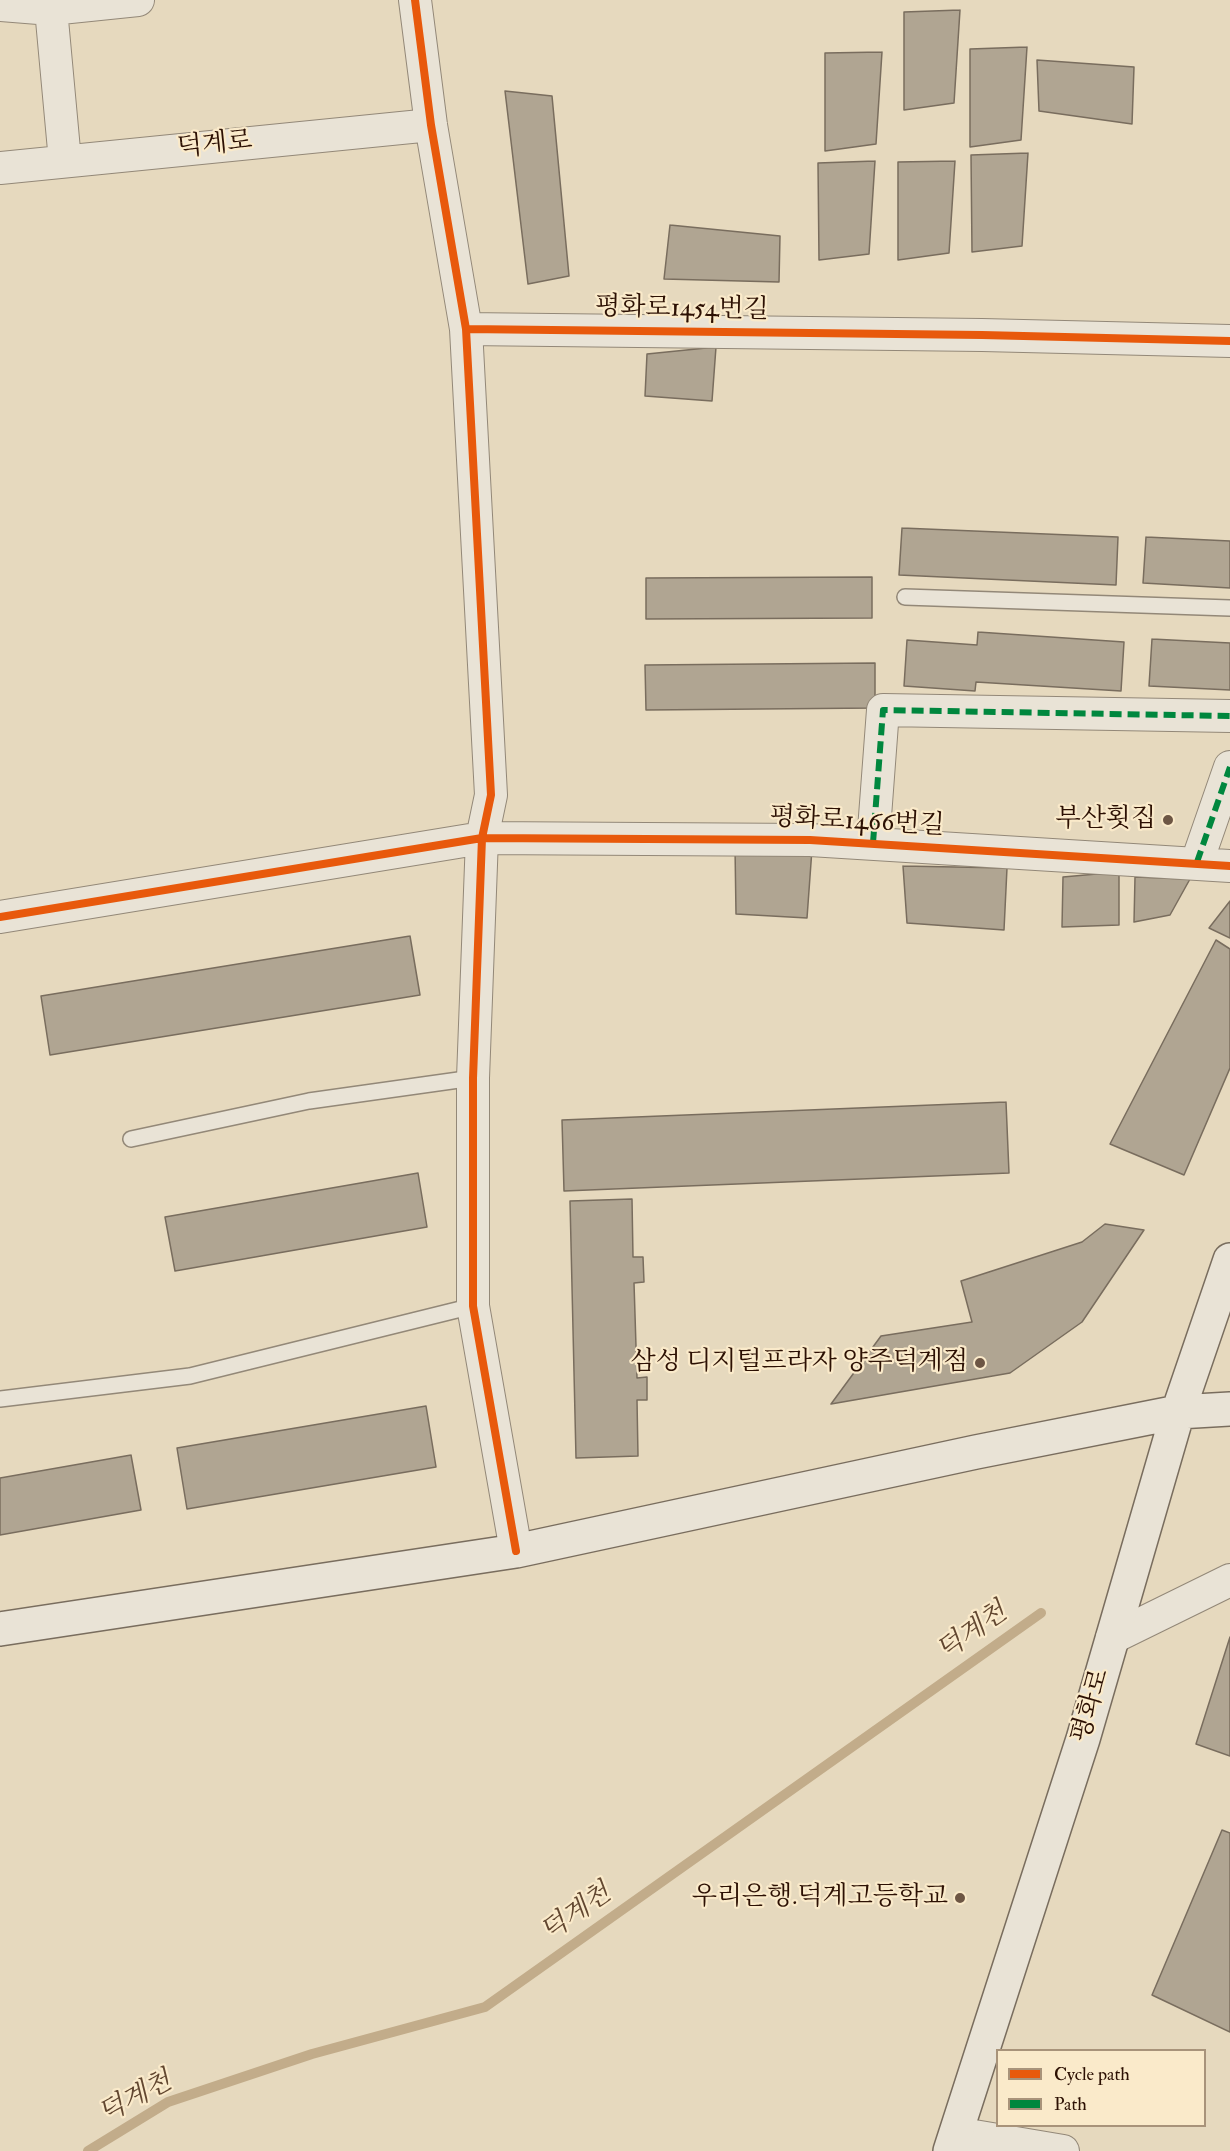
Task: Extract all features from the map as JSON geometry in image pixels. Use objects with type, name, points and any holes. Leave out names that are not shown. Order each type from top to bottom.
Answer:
[{"type":"main road","name":"평화로","points":[[953,2142],[1083,1739],[1178,1412],[1230,1260]]},
{"type":"main road","points":[[0,1629],[516,1551],[965,1454],[1178,1412],[1230,1409]]},
{"type":"street","points":[[0,5],[138,0]]},
{"type":"street","points":[[415,0],[431,125],[466,329],[491,795],[482,838],[473,1078],[473,1306],[516,1551]]},
{"type":"street","points":[[50,4],[65,162]]},
{"type":"street","name":"덕계로","points":[[0,168],[431,125]]},
{"type":"street","name":"평화로1454번길","points":[[466,329],[982,334],[1230,341]]},
{"type":"street","name":"평화로1466번길","points":[[873,843],[883,710],[1230,716]]},
{"type":"street","points":[[1197,862],[1230,766]]},
{"type":"street","name":"평화로1466번길","points":[[0,917],[482,838],[810,840],[1197,862],[1230,866]]},
{"type":"street","points":[[1112,1638],[1230,1580]]},
{"type":"street","points":[[953,2142],[1063,2151]]},
{"type":"lane","points":[[904,597],[1230,608]]},
{"type":"lane","points":[[131,1139],[309,1101],[473,1078]]},
{"type":"lane","points":[[0,1399],[190,1376],[473,1306]]},
{"type":"building","points":[[960,10],[954,103],[904,110],[904,12]]},
{"type":"building","points":[[1027,47],[1021,140],[970,147],[970,49]]},
{"type":"building","points":[[882,52],[876,144],[825,151],[825,53]]},
{"type":"building","points":[[1037,60],[1134,67],[1132,124],[1039,111]]},
{"type":"building","points":[[505,91],[552,96],[569,276],[528,284]]},
{"type":"building","points":[[1028,153],[1022,246],[972,252],[971,155]]},
{"type":"building","points":[[875,161],[869,254],[819,260],[818,163]]},
{"type":"building","points":[[955,161],[949,253],[898,260],[898,162]]},
{"type":"building","points":[[670,225],[780,236],[779,282],[664,279]]},
{"type":"building","points":[[716,347],[712,401],[645,396],[647,354]]},
{"type":"building","points":[[902,528],[1118,537],[1116,585],[899,575]]},
{"type":"building","points":[[1146,537],[1230,541],[1230,588],[1143,583]]},
{"type":"building","points":[[872,577],[872,618],[646,619],[646,578]]},
{"type":"building","points":[[978,632],[1124,642],[1121,691],[976,682],[975,691],[904,686],[907,640],[977,645]]},
{"type":"building","points":[[1152,639],[1230,643],[1230,690],[1149,686]]},
{"type":"building","points":[[875,663],[875,708],[646,710],[645,665]]},
{"type":"building","points":[[735,847],[812,849],[807,918],[736,914]]},
{"type":"building","points":[[903,866],[1007,868],[1004,930],[907,923]]},
{"type":"building","points":[[1119,872],[1119,925],[1062,927],[1063,877]]},
{"type":"building","points":[[1135,877],[1190,879],[1170,915],[1134,922]]},
{"type":"building","points":[[1230,901],[1230,938],[1209,928]]},
{"type":"building","points":[[410,936],[420,995],[50,1055],[41,996]]},
{"type":"building","points":[[1216,940],[1230,949],[1230,1068],[1184,1175],[1110,1144]]},
{"type":"building","points":[[1006,1102],[1009,1173],[564,1191],[562,1120]]},
{"type":"building","points":[[418,1173],[427,1227],[175,1271],[165,1217]]},
{"type":"building","points":[[632,1199],[633,1257],[643,1257],[644,1282],[634,1283],[637,1378],[647,1377],[647,1400],[637,1400],[638,1456],[576,1458],[570,1201]]},
{"type":"building","points":[[1105,1224],[1144,1230],[1082,1322],[1010,1373],[831,1404],[881,1336],[972,1322],[961,1281],[1082,1242]]},
{"type":"building","points":[[426,1406],[436,1467],[187,1509],[177,1448]]},
{"type":"building","points":[[131,1455],[141,1510],[0,1535],[0,1478]]},
{"type":"building","points":[[1230,1637],[1230,1756],[1196,1744]]},
{"type":"building","points":[[1222,1830],[1230,1833],[1230,2032],[1152,1995]]},
{"type":"waterway","name":"덕계천","points":[[88,2151],[168,2102],[312,2054],[485,2007],[1041,1613]]},
{"type":"marked path","points":[[873,843],[883,710],[1230,716]]},
{"type":"marked path","points":[[1197,862],[1230,767]]},
{"type":"cycle path","points":[[415,0],[431,125],[466,329],[982,335],[1230,341]]},
{"type":"cycle path","points":[[466,329],[491,795],[482,838],[473,1078],[473,1306],[516,1551]]},
{"type":"cycle path","points":[[0,917],[482,838],[810,840],[1230,866]]},
{"type":"place","name":"부산횟집","points":[[1168,820]]},
{"type":"place","name":"삼성 디지털프라자 양주덕계점","points":[[980,1363]]},
{"type":"place","name":"우리은행.덕계고등학교","points":[[960,1898]]}]
